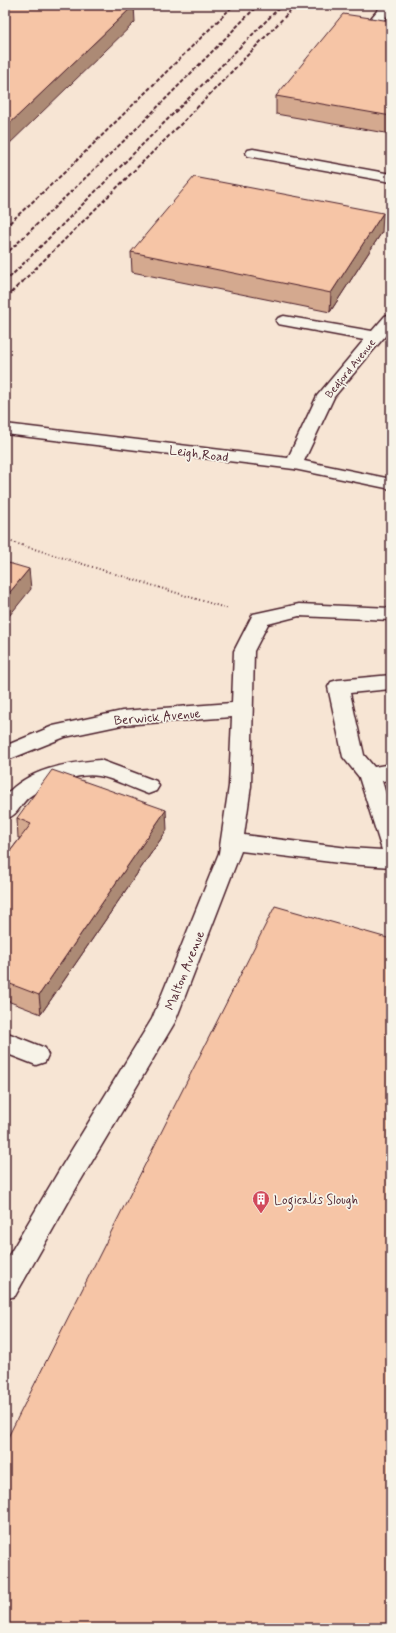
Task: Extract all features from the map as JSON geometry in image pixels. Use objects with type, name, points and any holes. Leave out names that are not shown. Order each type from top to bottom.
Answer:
[{"type":"street","points":[[369,29],[389,5]]},
{"type":"street","points":[[253,153],[391,178]]},
{"type":"street","name":"Bedford Avenue","points":[[294,464],[326,396],[391,319]]},
{"type":"street","points":[[284,321],[376,337]]},
{"type":"street","name":"Leigh Road","points":[[5,429],[294,464],[391,484]]},
{"type":"street","points":[[260,619],[299,610],[391,614]]},
{"type":"street","name":"Malton Avenue","points":[[6,1282],[163,1022],[230,853],[240,786],[244,652],[260,619]]},
{"type":"street","points":[[391,682],[338,687],[354,757],[369,775],[391,846]]},
{"type":"street","name":"Berwick Avenue","points":[[5,754],[60,731],[122,718],[242,710]]},
{"type":"street","points":[[5,811],[21,792],[46,778],[70,770],[100,768],[148,786]]},
{"type":"street","points":[[369,775],[391,772]]},
{"type":"street","points":[[232,842],[348,856],[391,859]]},
{"type":"street","points":[[5,1042],[36,1055]]},
{"type":"path","points":[[5,540],[260,619]]},
{"type":"shaded area","points":[[5,5],[391,5],[391,1628],[5,1628]]},
{"type":"building","points":[[10,5],[134,5],[5,128],[5,9]]},
{"type":"building","points":[[343,14],[391,21],[391,116],[276,96]]},
{"type":"building","points":[[194,177],[383,213],[331,293],[131,252]]},
{"type":"building","points":[[5,562],[29,569],[5,598]]},
{"type":"building","points":[[52,770],[166,810],[39,995],[5,982],[5,858],[31,824],[17,818]]},
{"type":"building","name":"Logicalis Slough","points":[[275,906],[391,939],[391,1628],[5,1628],[5,1443]]},
{"type":"railway","points":[[5,227],[66,171],[234,5]]},
{"type":"railway","points":[[5,255],[133,132],[258,5]]},
{"type":"railway","points":[[5,282],[282,5]]},
{"type":"railway","points":[[22,282],[185,120],[296,5]]},
{"type":"railway","points":[[5,299],[22,282]]},
{"type":"place","name":"Logicalis Slough","points":[[261,1214]]}]
